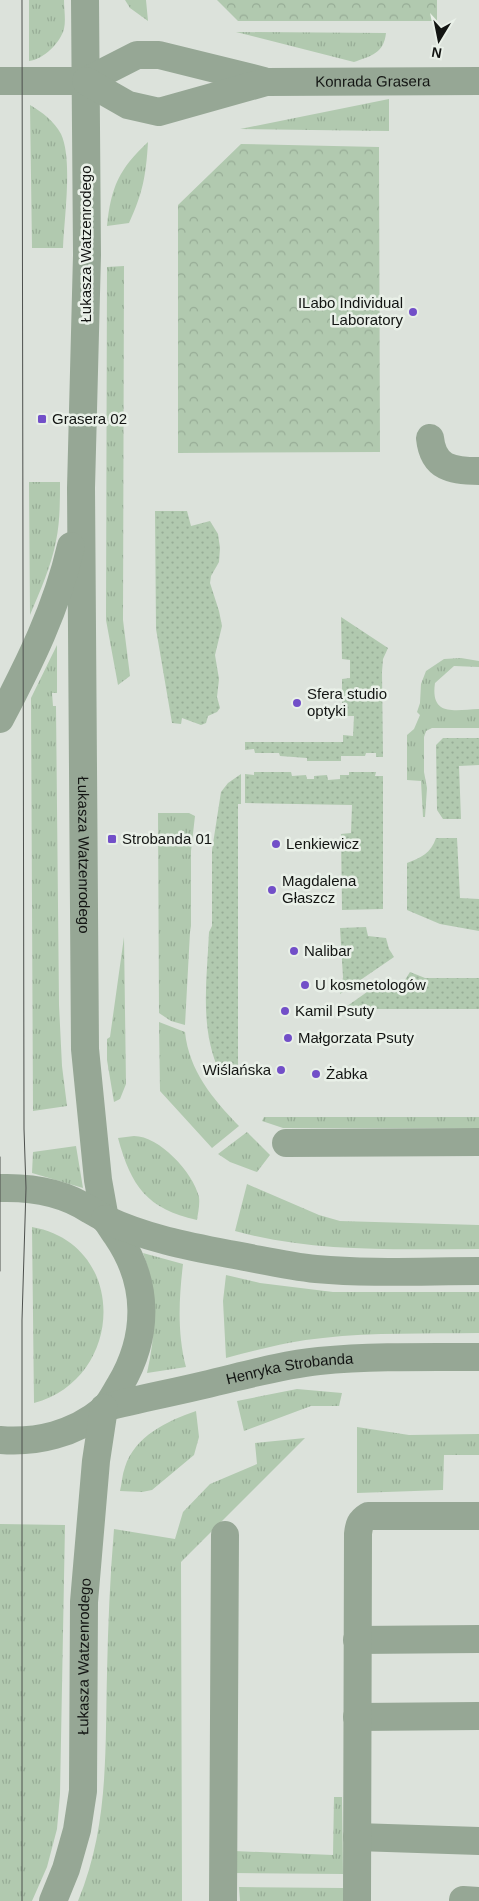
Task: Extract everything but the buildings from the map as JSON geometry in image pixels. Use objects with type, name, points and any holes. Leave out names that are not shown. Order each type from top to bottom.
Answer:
[{"type":"street","name":"Łukasza Watzenrodego","points":[[85,0],[87,255],[81,488],[85,1050],[98,1180],[105,1219]]},
{"type":"street","name":"Konrada Grasera","points":[[0,81],[86,81],[137,56],[159,54],[266,82],[479,81]]},
{"type":"street","name":"Konrada Grasera","points":[[86,81],[128,105],[159,112],[266,82]]},
{"type":"street","points":[[430,438],[431,450],[439,462],[450,468],[479,471]]},
{"type":"street","name":"Łukasza Watzenrodego","points":[[0,719],[39,640],[64,577],[81,488]]},
{"type":"street","points":[[286,1143],[479,1142]]},
{"type":"street","points":[[0,1188],[26,1188],[65,1196],[128,1230],[205,1250],[315,1269],[479,1272]]},
{"type":"street","points":[[0,1440],[23,1441],[62,1433],[86,1422],[104,1408],[126,1375],[133,1360],[141,1331],[141,1295],[132,1264],[124,1246],[105,1219]]},
{"type":"street","name":"Henryka Strobanda","points":[[104,1408],[139,1398],[180,1391],[272,1368],[318,1361],[359,1358],[479,1357]]},
{"type":"street","name":"Łukasza Watzenrodego","points":[[53,1901],[66,1869],[77,1830],[82,1791],[84,1602],[96,1461],[104,1408]]},
{"type":"street","points":[[357,1901],[359,1524],[368,1516],[479,1516]]},
{"type":"street","points":[[223,1901],[225,1535]]},
{"type":"street","points":[[358,1640],[479,1639]]},
{"type":"street","points":[[357,1717],[479,1716]]},
{"type":"street","points":[[357,1837],[479,1841]]},
{"type":"green space","points":[[29,0],[64,0],[65,18],[62,34],[51,50],[35,60],[29,61]]},
{"type":"green space","points":[[125,0],[146,0],[148,21],[130,8]]},
{"type":"green space","points":[[217,0],[437,0],[437,21],[238,21]]},
{"type":"green space","points":[[236,32],[386,33],[383,45],[376,53],[354,62]]},
{"type":"green space","points":[[389,99],[389,131],[240,129]]},
{"type":"green space","points":[[30,105],[55,125],[65,145],[67,190],[63,248],[32,248]]},
{"type":"green space","points":[[148,142],[143,184],[129,223],[107,226],[111,200],[118,179],[130,161]]},
{"type":"green space","points":[[241,144],[379,147],[380,452],[178,453],[178,205]]},
{"type":"green space","points":[[124,266],[123,620],[130,676],[118,685],[106,620],[107,267]]},
{"type":"green space","points":[[29,482],[60,482],[59,519],[54,551],[30,615]]},
{"type":"green space","points":[[155,511],[187,511],[191,526],[210,521],[218,534],[219,562],[211,576],[210,583],[222,626],[215,655],[219,679],[217,697],[220,708],[217,712],[208,716],[206,723],[201,725],[182,718],[181,724],[172,723],[156,629]]},
{"type":"green space","points":[[341,617],[388,648],[383,659],[382,672],[383,757],[376,757],[376,753],[366,753],[365,756],[341,756],[341,761],[307,761],[307,758],[280,756],[279,753],[255,753],[254,749],[245,750],[245,742],[343,742],[343,735],[353,736],[354,716],[342,716],[342,679],[350,678],[350,660],[342,659]]},
{"type":"green space","points":[[57,645],[57,693],[52,693],[53,706],[56,706],[59,1005],[62,1066],[67,1106],[33,1111],[31,698]]},
{"type":"green space","points":[[461,658],[479,661],[479,667],[454,666],[435,683],[434,694],[436,702],[446,709],[479,709],[479,728],[432,728],[426,731],[424,737],[424,772],[427,788],[425,817],[423,817],[421,781],[407,780],[407,735],[414,729],[420,715],[417,712],[420,703],[421,684],[426,671],[444,659]]},
{"type":"green space","points":[[443,738],[479,738],[479,765],[459,766],[461,819],[443,819],[437,810],[436,745]]},
{"type":"green space","points":[[254,772],[291,772],[292,776],[306,775],[307,779],[314,779],[314,776],[327,775],[328,780],[340,779],[340,775],[349,775],[349,772],[376,772],[375,776],[383,776],[383,909],[342,910],[341,834],[351,833],[352,805],[245,803],[245,774],[254,775]]},
{"type":"green space","points":[[241,774],[241,804],[238,804],[238,1067],[220,1073],[209,1039],[206,1004],[209,932],[212,926],[212,850],[221,792],[228,783]]},
{"type":"green space","points":[[158,813],[189,813],[195,816],[191,851],[191,926],[185,1025],[171,1021],[159,1013]]},
{"type":"green space","points":[[436,838],[457,838],[460,898],[479,899],[479,931],[440,924],[407,910],[407,863],[425,854],[431,848]]},
{"type":"green space","points":[[366,927],[368,936],[386,938],[389,949],[394,957],[340,994],[343,977],[340,928]]},
{"type":"green space","points":[[124,937],[126,1084],[120,1099],[114,1102],[107,1060],[107,1039],[110,1037]]},
{"type":"green space","points":[[410,972],[425,978],[479,978],[479,1009],[343,1009],[384,980],[394,984],[402,983]]},
{"type":"green space","points":[[159,1022],[185,1032],[187,1046],[197,1072],[212,1095],[239,1126],[212,1148],[160,1091]]},
{"type":"green space","points":[[264,1117],[479,1117],[479,1128],[283,1128],[262,1121]]},
{"type":"green space","points":[[247,1132],[270,1155],[257,1172],[230,1162],[218,1154]]},
{"type":"green space","points":[[134,1136],[154,1142],[164,1149],[174,1157],[190,1177],[199,1197],[197,1220],[165,1209],[153,1202],[144,1193],[129,1170],[118,1138]]},
{"type":"green space","points":[[76,1146],[83,1188],[32,1173],[33,1152]]},
{"type":"green space","points":[[247,1184],[319,1215],[340,1221],[479,1225],[479,1249],[387,1249],[326,1246],[295,1243],[235,1231]]},
{"type":"green space","points":[[32,1227],[64,1238],[86,1258],[99,1284],[104,1312],[99,1341],[86,1368],[64,1389],[34,1403]]},
{"type":"green space","points":[[143,1253],[183,1264],[180,1316],[181,1341],[186,1367],[147,1373],[154,1328],[154,1313],[151,1283]]},
{"type":"green space","points":[[226,1275],[260,1283],[333,1292],[479,1292],[479,1333],[381,1334],[311,1339],[226,1358],[223,1301]]},
{"type":"green space","points":[[297,1389],[342,1393],[339,1406],[311,1406],[244,1431],[237,1401]]},
{"type":"green space","points":[[196,1411],[199,1437],[194,1455],[152,1490],[142,1492],[120,1491],[125,1467],[130,1456],[144,1438],[163,1425]]},
{"type":"green space","points":[[357,1427],[409,1435],[479,1434],[479,1455],[444,1455],[443,1490],[357,1493]]},
{"type":"green space","points":[[305,1438],[181,1562],[182,1901],[78,1901],[95,1845],[103,1788],[114,1529],[175,1539],[183,1512],[210,1484],[257,1464],[255,1443]]},
{"type":"green space","points":[[0,1524],[65,1525],[60,1794],[57,1829],[47,1867],[32,1901],[0,1901]]},
{"type":"green space","points":[[334,1797],[342,1797],[343,1874],[232,1873],[234,1851],[333,1855]]},
{"type":"green space","points":[[239,1887],[343,1888],[343,1901],[240,1901]]},
{"type":"tram line","points":[[22,0],[24,1129],[26,1188],[22,1320],[22,1901]]},
{"type":"tram line","points":[[0,1157],[0,1271]]},
{"type":"place","name":"ILabo Individual Laboratory","points":[[413,312]]},
{"type":"place","name":"Grasera 02","points":[[42,419]]},
{"type":"place","name":"Sfera studio optyki","points":[[297,703]]},
{"type":"place","name":"Strobanda 01","points":[[112,839]]},
{"type":"place","name":"Lenkiewicz","points":[[276,844]]},
{"type":"place","name":"Magdalena Głaszcz","points":[[272,890]]},
{"type":"place","name":"Nalibar","points":[[294,951]]},
{"type":"place","name":"U kosmetologów","points":[[305,985]]},
{"type":"place","name":"Kamil Psuty","points":[[285,1011]]},
{"type":"place","name":"Małgorzata Psuty","points":[[288,1038]]},
{"type":"place","name":"Wiślańska","points":[[281,1070]]},
{"type":"place","name":"Żabka","points":[[316,1074]]}]
